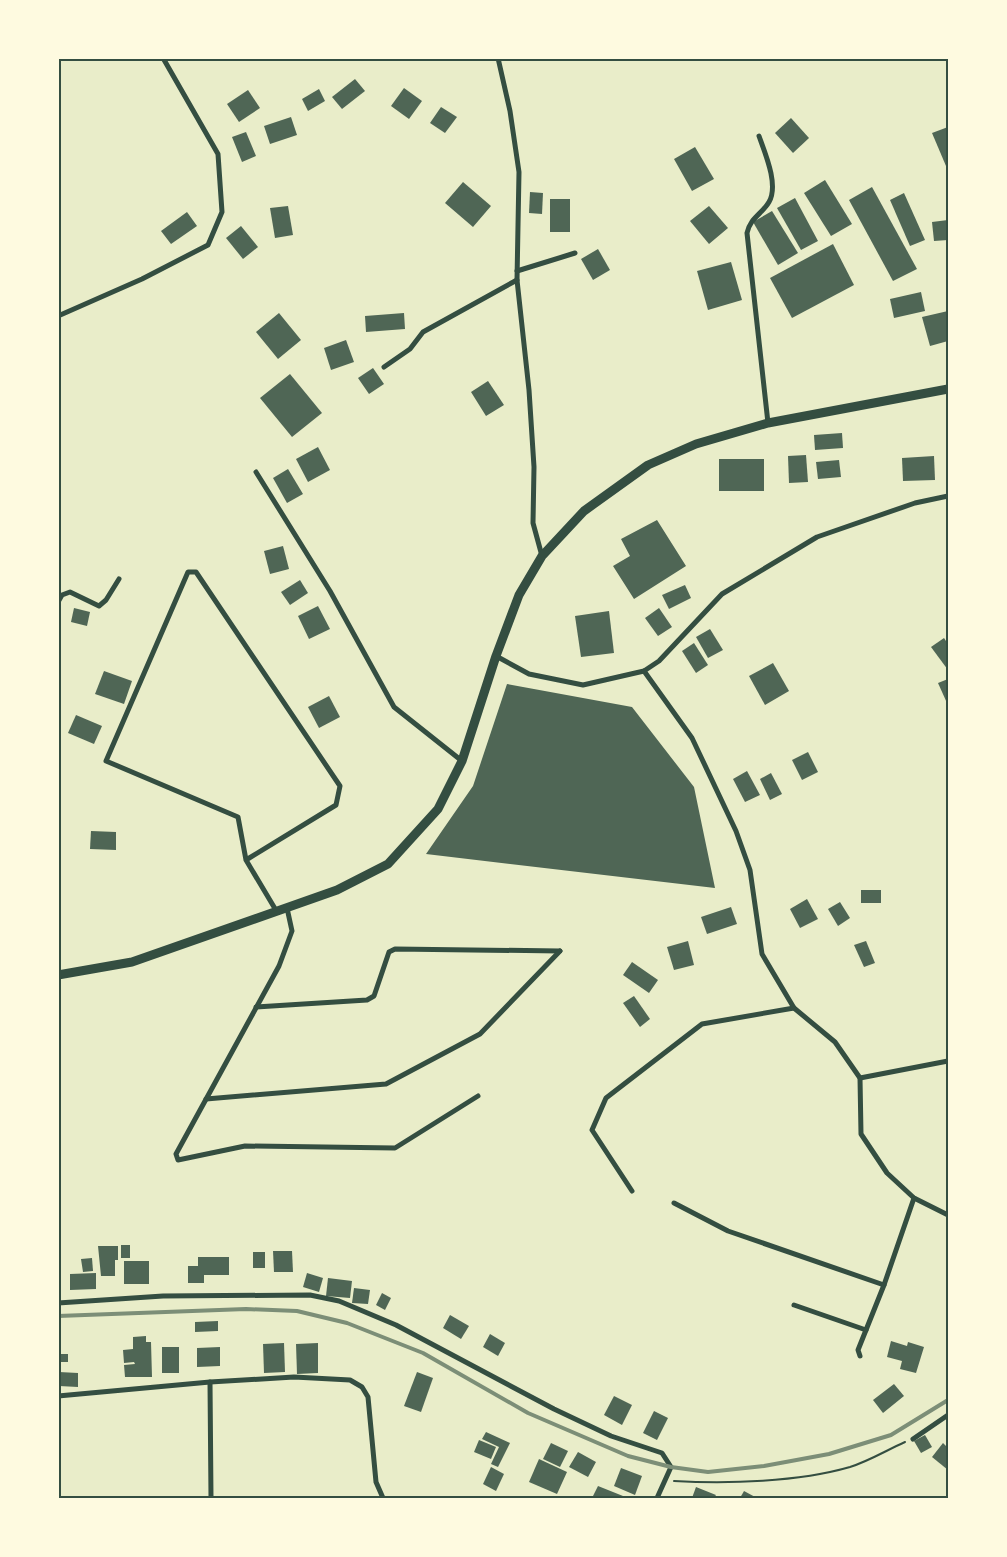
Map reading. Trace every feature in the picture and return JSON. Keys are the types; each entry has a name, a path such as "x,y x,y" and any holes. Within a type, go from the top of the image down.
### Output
{"highway":[{"path":"58,975 132,962 337,890 387,864 438,809 462,761 496,656 519,595 542,556 584,511 648,465 696,444 768,423 948,389"}],"street":[{"path":"58,316 142,279 208,245 222,212 218,154 163,58"},
{"path":"498,58 510,111 519,172 517,280 530,390 534,467 533,523 542,556"},
{"path":"759,136 771,169 772,192 769,202 751,221 747,233 768,423"},
{"path":"518,270 575,254"},
{"path":"384,367 410,348 423,332 517,280"},
{"path":"256,472 330,591 394,707 462,761"},
{"path":"496,656 529,674 583,685 644,671 658,661 722,594 817,537 915,503 948,496"},
{"path":"246,860 336,805 340,786 196,572 188,572 106,761 238,817 246,860 277,912"},
{"path":"58,602 62,595 70,592 99,606 106,600 119,579"},
{"path":"644,671 692,738 736,831 750,870 762,954 794,1008 836,1042 860,1078 861,1134 887,1173 914,1198 948,1215"},
{"path":"287,908 292,931 279,966 176,1154 178,1160 245,1146 395,1148 478,1096"},
{"path":"206,1099 386,1084 480,1034 560,951 395,949 389,952 374,996 367,1000 256,1007"},
{"path":"632,1191 592,1130 606,1098 702,1024 794,1008"},
{"path":"860,1078 948,1060"},
{"path":"860,1356 858,1350 884,1285 914,1198"},
{"path":"674,1203 728,1231 884,1285"},
{"path":"58,1304 163,1296 310,1295 339,1301 396,1325 554,1409 611,1436 662,1453 671,1467 657,1498"},
{"path":"794,1305 866,1330"},
{"path":"58,1396 294,1377 350,1380 362,1387 368,1397 376,1482 383,1498"},
{"path":"210,1382 211,1498"},
{"path":"913,1439 948,1415"}],"path":[{"path":"666,1481 705,1483 808,1477 852,1466 913,1439"}],"building":[{"path":"355,79 365,91 342,109 332,97"},
{"path":"404,88 422,101 409,119 391,106"},
{"path":"319,89 325,101 308,111 302,99"},
{"path":"248,90 260,108 239,122 227,104"},
{"path":"441,107 457,117 445,133 430,123"},
{"path":"291,117 297,135 270,144 264,126"},
{"path":"791,118 809,138 793,153 775,133"},
{"path":"948,127 948,165 946,166 932,133"},
{"path":"246,132 256,156 242,162 232,137"},
{"path":"695,147 714,179 692,191 674,159"},
{"path":"825,180 852,224 831,236 804,193"},
{"path":"463,182 491,206 473,227 445,203"},
{"path":"872,187 917,269 893,281 849,200"},
{"path":"530,192 543,193 542,214 529,213"},
{"path":"904,193 925,240 910,246 890,200"},
{"path":"795,198 818,241 801,250 777,208"},
{"path":"550,199 570,199 570,232 550,232"},
{"path":"288,206 293,235 275,238 270,208"},
{"path":"709,206 728,228 709,244 690,221"},
{"path":"772,211 798,253 778,265 753,222"},
{"path":"187,212 197,226 171,244 161,231"},
{"path":"948,220 948,240 934,241 932,222"},
{"path":"241,226 258,247 243,259 226,238"},
{"path":"833,244 854,285 792,318 770,278"},
{"path":"598,249 610,270 593,280 581,259"},
{"path":"731,262 742,300 708,310 697,271"},
{"path":"921,292 925,311 894,318 890,299"},
{"path":"948,311 948,341 930,346 922,317"},
{"path":"279,313 301,340 278,359 256,332"},
{"path":"404,313 405,329 366,332 365,316"},
{"path":"346,340 354,362 331,370 324,348"},
{"path":"373,368 384,384 369,394 358,378"},
{"path":"290,374 322,413 292,437 260,398"},
{"path":"488,381 504,405 486,416 471,392"},
{"path":"842,433 843,448 815,450 814,435"},
{"path":"318,447 330,470 308,482 296,459"},
{"path":"806,455 808,482 789,483 788,456"},
{"path":"934,456 935,480 903,481 902,458"},
{"path":"719,459 764,459 764,491 719,491"},
{"path":"839,460 841,477 818,479 816,462"},
{"path":"288,469 303,494 287,503 273,478"},
{"path":"657,520 686,566 634,599 613,566 630,556 621,539"},
{"path":"283,546 289,569 270,574 264,551"},
{"path":"300,580 308,593 290,605 281,592"},
{"path":"685,585 691,598 669,609 662,595"},
{"path":"318,606 330,629 309,639 298,616"},
{"path":"74,608 90,612 87,626 71,622"},
{"path":"659,608 672,627 658,636 645,618"},
{"path":"609,611 614,653 581,657 575,616"},
{"path":"710,629 723,650 708,658 696,637"},
{"path":"944,638 948,644 948,670 931,647"},
{"path":"694,643 708,665 696,673 682,651"},
{"path":"773,663 789,691 765,705 749,676"},
{"path":"104,671 132,681 124,704 95,694"},
{"path":"948,679 948,702 947,703 938,683"},
{"path":"507,684 632,707 694,787 715,888 426,854 473,786"},
{"path":"329,696 340,717 319,728 308,707"},
{"path":"76,715 102,726 94,744 68,733"},
{"path":"808,752 818,772 802,780 792,760"},
{"path":"747,771 760,795 745,802 733,779"},
{"path":"771,773 782,794 770,800 760,779"},
{"path":"91,831 116,832 116,850 90,849"},
{"path":"861,890 881,890 881,903 861,903"},
{"path":"807,899 818,919 800,928 790,909"},
{"path":"840,902 850,918 838,926 828,909"},
{"path":"731,907 737,924 707,934 701,917"},
{"path":"688,941 694,965 674,970 667,947"},
{"path":"866,941 875,963 864,967 854,945"},
{"path":"632,962 658,980 649,993 623,975"},
{"path":"634,996 650,1019 640,1027 623,1003"},
{"path":"121,1245 130,1245 130,1258 121,1258"},
{"path":"98,1246 118,1246 115,1276 101,1276"},
{"path":"273,1251 292,1251 293,1272 274,1272"},
{"path":"253,1252 265,1252 265,1268 253,1268"},
{"path":"198,1257 229,1257 229,1275 204,1275 204,1283 188,1283 188,1266 198,1266"},
{"path":"92,1258 93,1271 83,1272 81,1259"},
{"path":"124,1261 149,1261 149,1284 124,1284"},
{"path":"96,1273 96,1289 70,1290 70,1274"},
{"path":"307,1273 323,1278 319,1292 303,1287"},
{"path":"328,1278 352,1281 350,1298 326,1296"},
{"path":"354,1288 370,1290 368,1304 352,1303"},
{"path":"382,1293 391,1298 385,1310 376,1305"},
{"path":"450,1315 469,1326 461,1339 443,1328"},
{"path":"218,1321 218,1331 195,1332 195,1322"},
{"path":"490,1334 505,1343 498,1356 483,1347"},
{"path":"146,1336 146,1342 151,1342 152,1377 125,1377 124,1365 135,1364 134,1362 124,1363 123,1350 133,1349 133,1337"},
{"path":"891,1341 907,1346 908,1342 924,1347 916,1373 900,1369 902,1361 887,1357"},
{"path":"284,1343 285,1372 264,1373 263,1344"},
{"path":"318,1343 318,1373 297,1374 296,1344"},
{"path":"162,1347 179,1347 179,1373 162,1373"},
{"path":"220,1347 220,1366 197,1367 197,1348"},
{"path":"58,1354 68,1354 68,1362 58,1362"},
{"path":"59,1372 78,1373 78,1387 59,1386"},
{"path":"417,1372 433,1378 421,1412 404,1406"},
{"path":"894,1384 904,1396 883,1413 873,1400"},
{"path":"614,1396 632,1405 622,1425 604,1415"},
{"path":"654,1411 668,1418 657,1440 643,1433"},
{"path":"486,1432 510,1443 498,1467 491,1464 499,1447 482,1439"},
{"path":"925,1435 932,1447 921,1453 914,1441"},
{"path":"479,1440 496,1447 491,1459 474,1452"},
{"path":"551,1443 568,1451 560,1467 543,1459"},
{"path":"943,1443 948,1448 948,1470 932,1457"},
{"path":"578,1452 596,1462 588,1477 569,1467"},
{"path":"539,1459 567,1472 557,1494 529,1482"},
{"path":"491,1467 504,1474 496,1491 483,1484"},
{"path":"621,1468 642,1476 635,1495 614,1486"},
{"path":"598,1486 628,1498 592,1498"},
{"path":"696,1487 716,1495 714,1498 692,1498"},
{"path":"744,1491 757,1498 740,1498"}],"railway":[{"path":"58,1316 246,1309 297,1311 347,1323 423,1353 528,1413 628,1456 671,1467 708,1472 764,1466 829,1454 891,1435 948,1400"}]}
